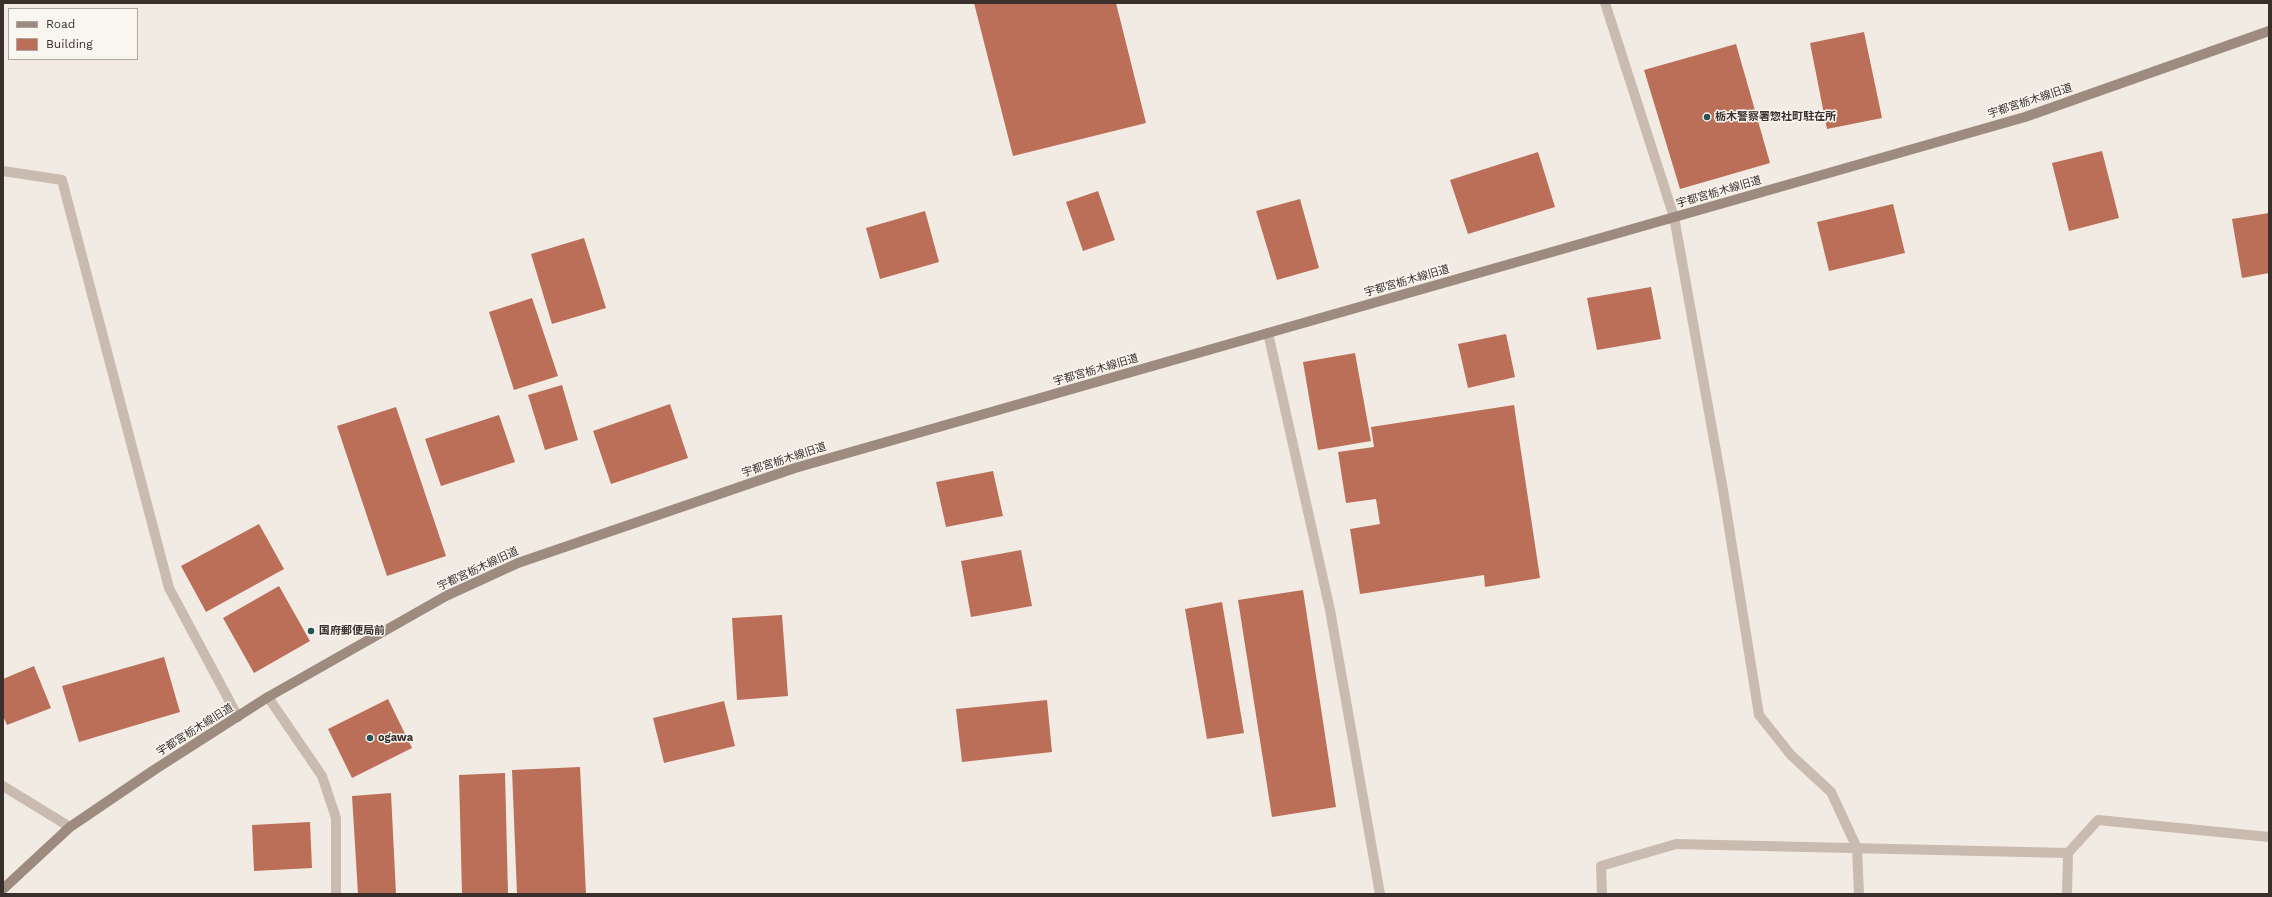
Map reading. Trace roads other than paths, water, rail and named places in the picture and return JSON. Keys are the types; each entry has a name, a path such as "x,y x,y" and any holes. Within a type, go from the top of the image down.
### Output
{"street":[{"path":"1605,3 1674,217 1723,490 1759,714 1791,755 1831,792 1857,848 1859,894"},
{"name":"宇都宮栃木線旧道","path":"3,889 70,827 154,770 268,697 446,596 518,562 795,468 2025,117 2269,31"},
{"path":"3,172 62,180 169,588 238,717"},
{"path":"1268,333 1330,610 1380,894"},
{"path":"268,697 322,776 336,818 336,894"},
{"path":"3,786 70,827"},
{"path":"2067,894 2068,853 2098,820 2269,837"},
{"path":"1602,894 1602,866 1676,844 2068,853"}],"place":[{"name":"栃木警察署惣社町駐在所","path":"1707,117"},
{"name":"国府郵便局前","path":"311,631"},
{"name":"ogawa","path":"370,738"}]}
